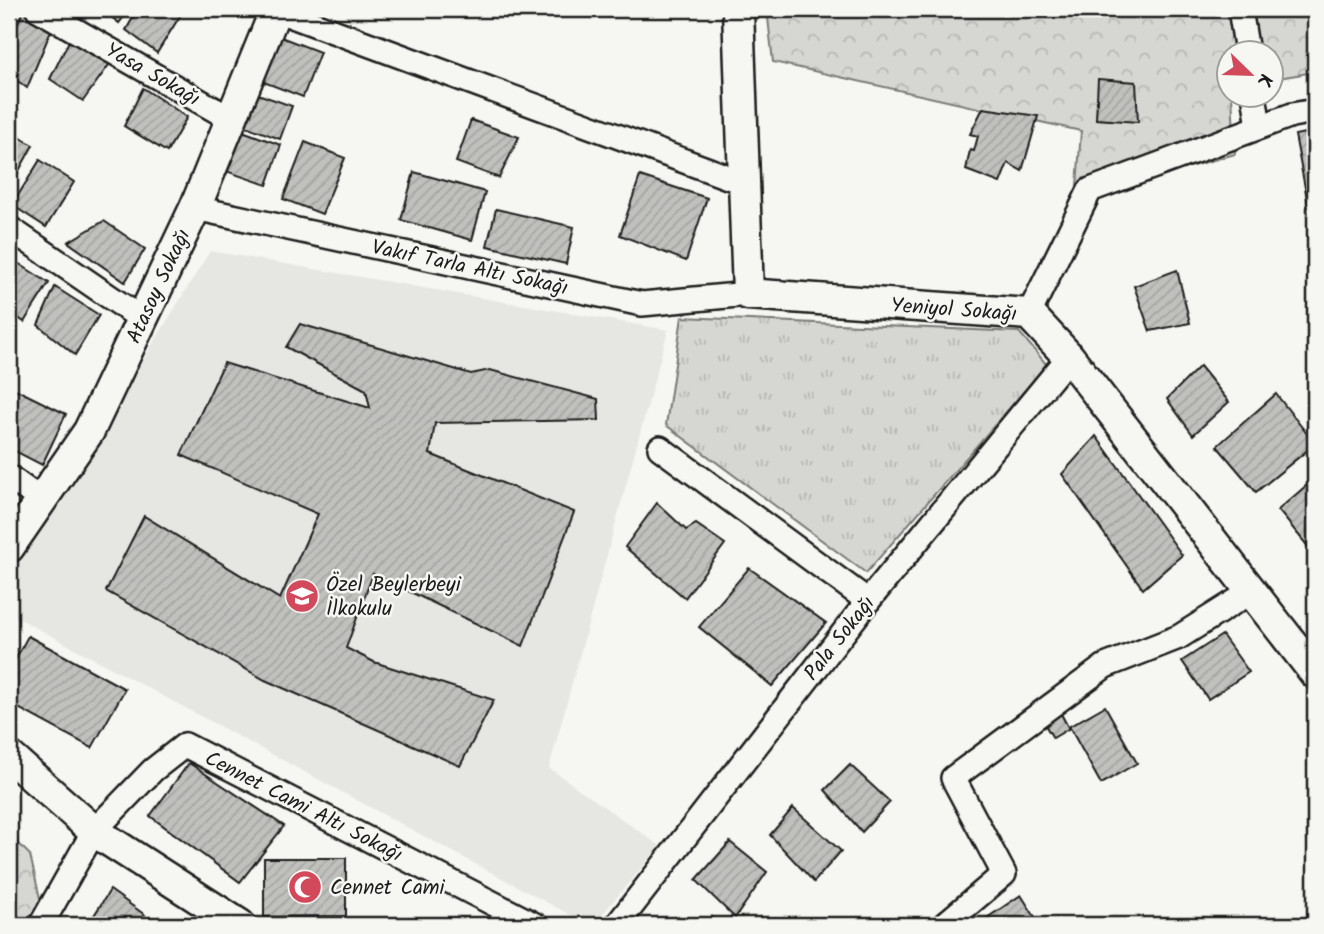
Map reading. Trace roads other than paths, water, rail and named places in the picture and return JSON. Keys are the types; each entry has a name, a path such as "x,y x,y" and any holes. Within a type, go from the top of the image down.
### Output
{"street":[{"name":"Yasa Sokağı","path":"38,9 232,119"},
{"name":"Atasoy Sokağı","path":"9,547 89,430 195,208 276,9"},
{"path":"276,9 744,183"},
{"path":"738,9 748,294"},
{"path":"1240,9 1245,38"},
{"path":"1256,108 1259,127"},
{"path":"1029,314 1090,190 1292,115 1315,111"},
{"name":"Vakıf Tarla Altı Sokağı","path":"195,208 642,304 748,294"},
{"path":"9,228 142,319"},
{"name":"Yeniyol Sokağı","path":"748,294 1029,314 1069,357 1315,673"},
{"name":"Pala Sokağı","path":"617,925 868,601 1069,357"},
{"path":"660,449 868,601"},
{"path":"9,477 41,500"},
{"path":"944,925 1004,874 953,778 1105,666 1179,637 1252,591"},
{"name":"Cennet Cami Altı Sokağı","path":"94,831 153,770 185,745 535,925"},
{"path":"9,756 94,831 240,925"},
{"path":"41,925 94,831"}],"place":[{"name":"Özel Beylerbeyi İlkokulu","path":"302,596"},
{"name":"Cennet Cami","path":"305,887"}]}
